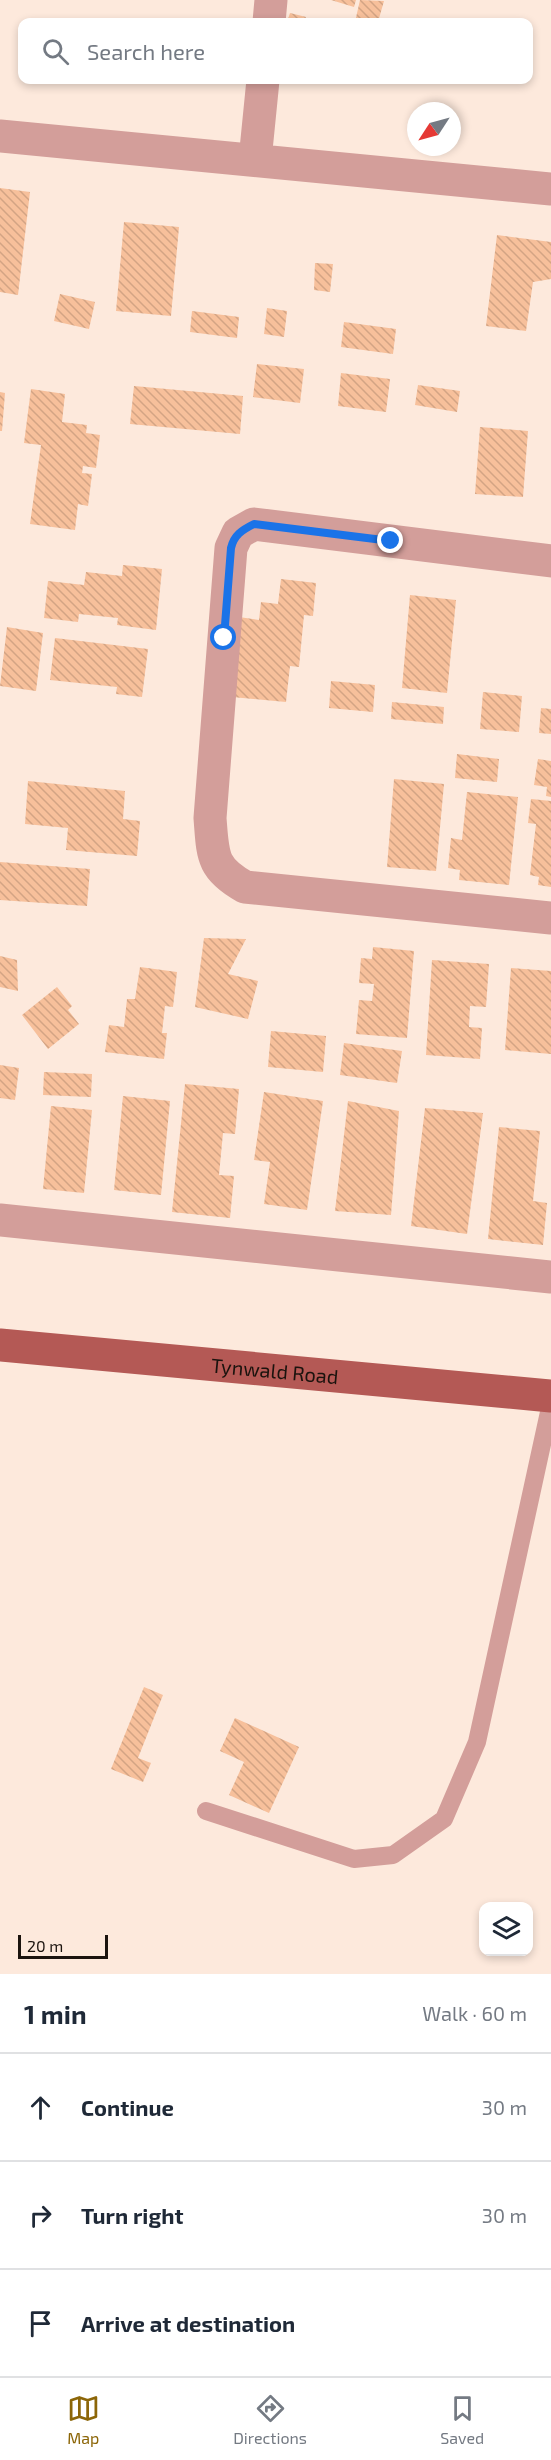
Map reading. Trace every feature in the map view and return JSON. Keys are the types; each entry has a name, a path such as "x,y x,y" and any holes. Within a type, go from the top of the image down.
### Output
{"main road":[{"name":"Tynwald Road","path":"0,1345 551,1396"}],"street":[{"path":"269,18 271,0"},
{"path":"255,160 263,84"},
{"path":"0,136 551,189"},
{"path":"551,561 254,524 238,533 231,548 210,818 212,849 218,866 228,878 245,887 551,918"},
{"path":"0,1220 551,1277"}],"lane":[{"path":"206,1810 354,1859 393,1855 444,1819 477,1742 551,1403"}],"building":[{"path":"331,0 356,0 354,7"},
{"path":"360,0 384,1 379,18 356,18"},
{"path":"290,13 306,17 306,18 288,18"},
{"path":"0,188 30,192 18,295 0,292"},
{"path":"124,222 179,227 171,316 116,311"},
{"path":"497,235 551,242 551,279 533,282 526,331 486,326"},
{"path":"315,263 333,264 330,292 314,290"},
{"path":"60,294 95,302 89,329 54,321"},
{"path":"267,308 287,311 284,337 264,334"},
{"path":"192,311 239,317 237,338 190,332"},
{"path":"344,322 396,329 393,354 341,347"},
{"path":"257,364 304,369 300,403 253,397"},
{"path":"341,373 390,379 386,412 338,406"},
{"path":"418,385 460,391 457,412 415,405"},
{"path":"134,386 243,396 240,434 130,424"},
{"path":"31,389 65,394 62,422 87,425 86,433 100,435 96,468 83,466 82,473 92,474 88,506 78,504 75,530 30,524 41,445 24,443"},
{"path":"0,392 5,393 2,431 0,431"},
{"path":"480,427 528,431 523,497 475,494"},
{"path":"123,565 162,569 156,630 117,625 118,618 79,614 78,622 44,618 48,581 84,585 86,572 122,576"},
{"path":"281,579 316,583 313,616 304,615 299,667 290,666 286,702 232,697 239,617 259,620 261,602 278,604"},
{"path":"410,595 456,600 447,693 402,688"},
{"path":"7,627 43,633 36,691 0,686"},
{"path":"55,638 148,649 142,697 116,694 117,687 50,680"},
{"path":"331,681 375,685 373,712 329,708"},
{"path":"483,692 522,696 519,732 480,729"},
{"path":"392,702 444,707 443,724 391,719"},
{"path":"541,708 551,709 551,734 539,733"},
{"path":"457,754 499,759 497,782 455,778"},
{"path":"538,759 551,761 551,797 546,796 547,787 534,785"},
{"path":"394,779 444,784 436,871 387,867"},
{"path":"28,781 125,791 123,819 140,821 137,856 66,850 68,828 25,824"},
{"path":"467,792 518,797 509,885 459,880 460,870 448,868 451,838 462,840"},
{"path":"531,799 551,801 551,887 538,885 539,877 530,875 536,824 528,823"},
{"path":"0,862 90,869 87,906 0,900"},
{"path":"204,938 246,939 228,974 258,981 248,1019 195,1007"},
{"path":"373,947 414,951 407,1038 356,1034 359,1000 372,1001 374,984 359,983 361,958 372,959"},
{"path":"0,956 17,960 18,991 0,987"},
{"path":"432,960 489,964 486,1007 470,1006 469,1027 482,1028 480,1059 426,1055"},
{"path":"140,967 177,972 173,1007 165,1006 162,1033 167,1033 164,1059 105,1052 109,1025 124,1027 127,999 135,999"},
{"path":"511,968 551,971 551,1054 505,1050"},
{"path":"57,987 72,1006 68,1010 79,1024 48,1049 22,1015"},
{"path":"271,1031 326,1036 323,1072 268,1067"},
{"path":"344,1043 402,1051 397,1083 340,1075"},
{"path":"0,1065 19,1068 15,1100 0,1098"},
{"path":"44,1072 92,1074 91,1097 43,1095"},
{"path":"185,1084 239,1089 235,1134 223,1133 219,1175 234,1176 230,1218 172,1212"},
{"path":"264,1092 323,1101 307,1210 264,1204 270,1162 254,1160"},
{"path":"123,1096 170,1101 161,1195 114,1190"},
{"path":"348,1101 399,1111 391,1215 335,1211"},
{"path":"51,1106 92,1110 84,1193 43,1189"},
{"path":"425,1108 483,1113 467,1234 411,1226"},
{"path":"499,1127 540,1131 533,1201 547,1203 543,1245 488,1239"},
{"path":"144,1687 163,1695 138,1758 151,1763 143,1782 111,1769"},
{"path":"235,1718 299,1747 269,1813 229,1795 244,1762 220,1751"}],"route":[{"path":"224,638 231,548 233,540 245,528 254,524 391,541"}]}
